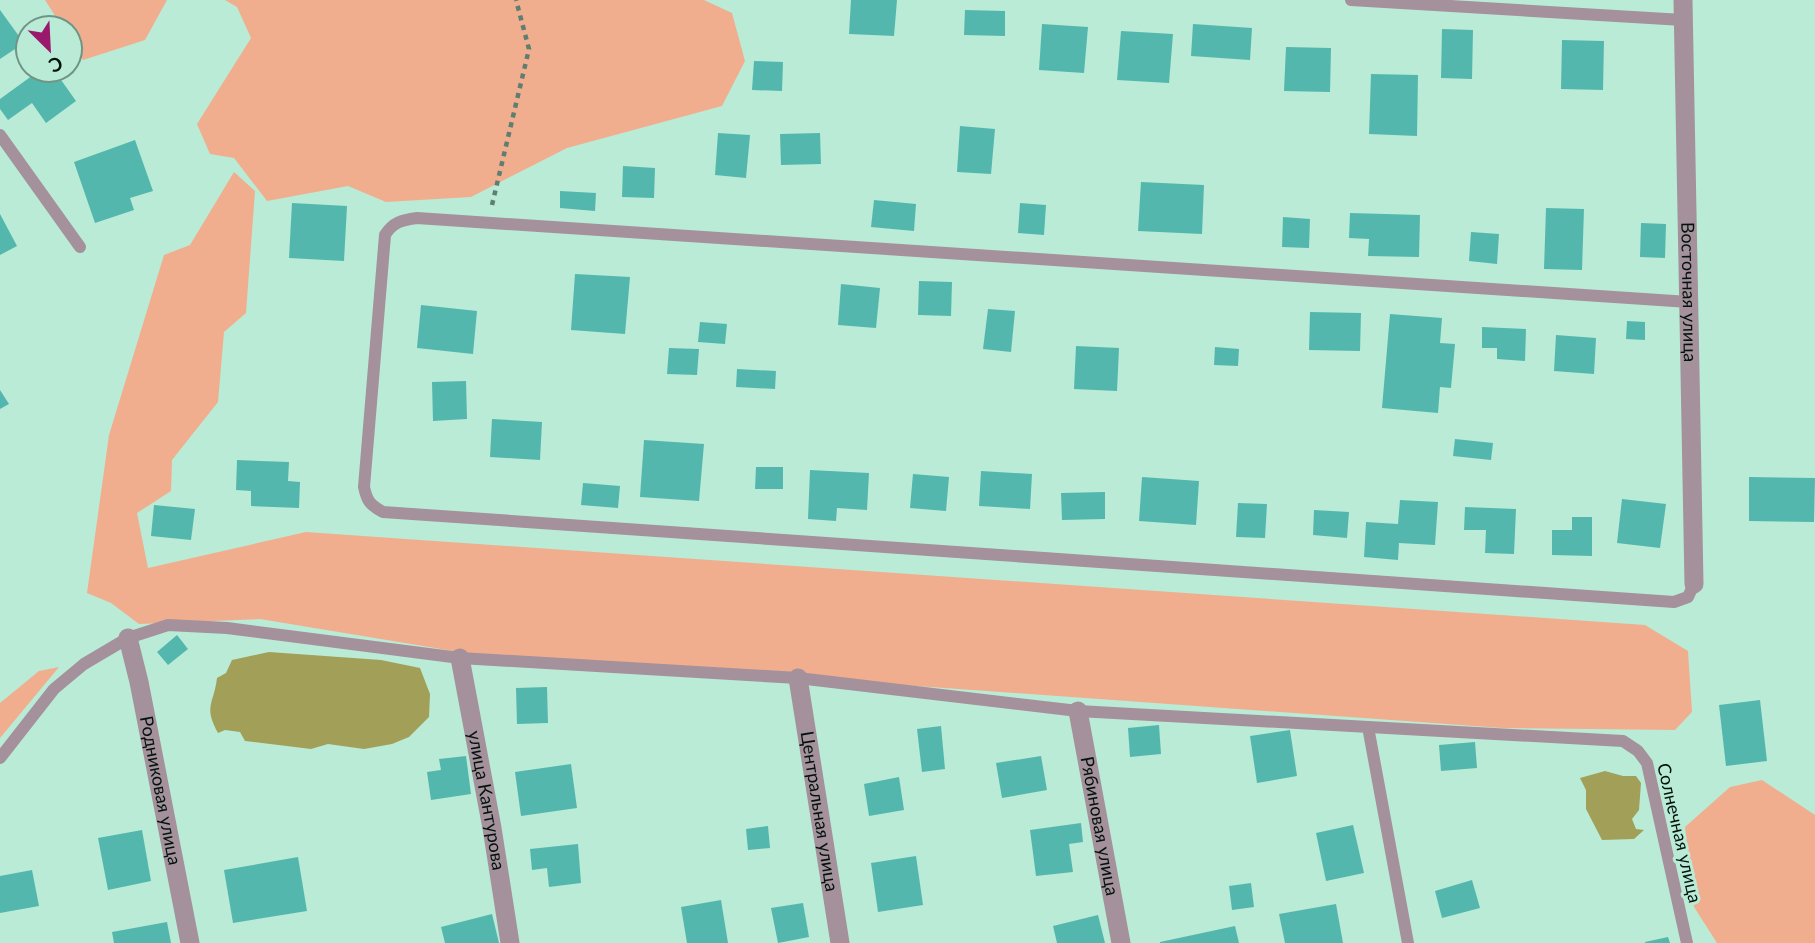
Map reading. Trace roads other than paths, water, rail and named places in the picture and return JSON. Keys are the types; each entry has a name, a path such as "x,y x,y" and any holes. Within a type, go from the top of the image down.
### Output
{"street":[{"name":"Восточная улица","path":"1683,10 1694,584"},
{"name":"Родниковая улица","path":"128,638 190,943"},
{"name":"улица Кантурова","path":"460,659 510,943"},
{"name":"Центральная улица","path":"798,678 839,943"},
{"name":"Рябиновая улица","path":"1078,711 1121,943"}],"lane":[{"path":"1351,0 1683,10"},
{"path":"0,135 80,247"},
{"path":"1689,302 488,222 417,218 402,220 390,226 385,235 364,487 367,500 383,512 1674,601 1688,597 1694,584"},
{"path":"0,758 54,689 84,664 128,638 168,625 227,628 460,659 798,678 1078,711 1368,727 1408,943"},
{"name":"Солнечная улица","path":"1368,727 1623,741 1638,751 1647,764 1687,943"}]}
